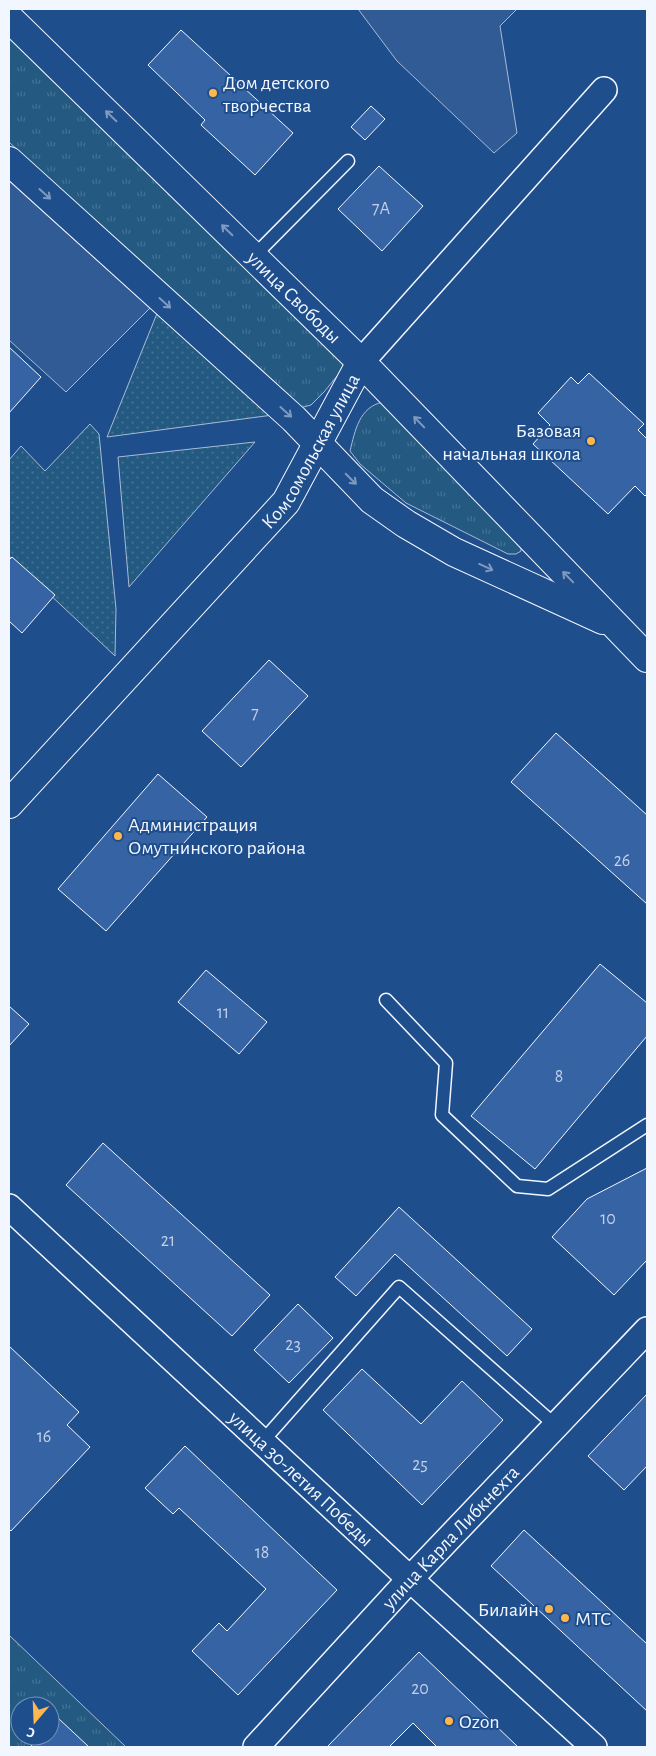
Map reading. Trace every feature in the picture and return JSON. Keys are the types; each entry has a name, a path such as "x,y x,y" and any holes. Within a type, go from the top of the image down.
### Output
{"main road":[{"name":"улица Свободы","path":"9,18 361,362 647,658"},
{"name":"улица Свободы","path":"9,161 294,419 372,500 406,524 454,552 591,616 614,624"},
{"name":"Комсомольская улица","path":"9,804 286,502 361,362"}],"street":[{"name":"Комсомольская улица","path":"361,362 604,90"},
{"name":"улица 30-летия Победы","path":"9,1207 594,1747"},
{"name":"улица Карла Либкнехта","path":"256,1747 410,1579 647,1330"}],"lane":[{"path":"254,256 348,161"},
{"path":"386,1000 446,1063 442,1115 517,1186 548,1188 647,1125"},
{"path":"262,1442 399,1287 556,1426"}],"green space":[{"path":"9,36 346,358 342,370 311,405 300,408 289,403 9,142"},
{"path":"158,311 273,415 107,437"},
{"path":"383,402 521,544 521,551 516,554 508,554 406,503 360,464 350,451 356,428 363,414 368,409"},
{"path":"90,424 99,434 116,609 115,656 9,556 9,460 21,446 45,471"},
{"path":"255,442 129,587 118,457"},
{"path":"9,1635 126,1747 9,1747"}],"shaded area":[{"path":"358,9 517,9 500,26 517,133 494,153 397,61"},
{"path":"9,181 150,308 66,392 9,340"}],"building":[{"name":"Дом детского творчества","path":"181,30 293,133 255,175 201,125 205,120 148,65"},
{"path":"371,106 385,119 365,140 351,127"},
{"path":"379,166 423,206 382,251 338,209"},
{"path":"9,347 41,377 9,413"},
{"name":"Базовая начальная школа","path":"589,373 644,424 638,430 647,439 647,494 645,496 635,486 608,514 533,444 550,425 538,413 571,377 578,384"},
{"path":"12,557 55,595 22,633 9,621 9,560"},
{"path":"269,660 308,696 241,767 202,731"},
{"path":"556,733 647,815 647,904 511,782"},
{"path":"158,774 207,817 106,931 58,889"},
{"path":"600,964 647,1003 647,1036 535,1169 471,1116"},
{"path":"206,970 267,1022 239,1054 178,1002"},
{"path":"9,1006 29,1024 9,1046"},
{"path":"103,1143 270,1295 232,1336 66,1185"},
{"path":"647,1168 647,1260 614,1295 552,1237 587,1199"},
{"path":"399,1207 532,1329 507,1356 395,1254 356,1296 335,1277"},
{"path":"298,1304 333,1338 289,1383 254,1350"},
{"path":"9,1346 79,1412 67,1425 90,1447 11,1531 9,1529"},
{"path":"362,1369 421,1424 462,1381 503,1420 422,1505 323,1410"},
{"path":"647,1394 647,1466 624,1490 588,1456"},
{"path":"185,1446 337,1590 238,1695 192,1651 219,1623 227,1631 266,1589 179,1508 173,1514 145,1488"},
{"path":"524,1530 647,1644 647,1711 491,1566"},
{"path":"419,1652 518,1747 437,1747 413,1723 389,1747 327,1747"},
{"path":"60,1720 89,1747 30,1747 60,1746"}],"place":[{"name":"Дом детского творчества","path":"213,93"},
{"name":"Базовая начальная школа","path":"591,441"},
{"name":"Администрация Омутнинского района","path":"118,836"},
{"name":"Билайн","path":"549,1609"},
{"name":"МТС","path":"565,1618"},
{"name":"Ozon","path":"449,1721"}]}
